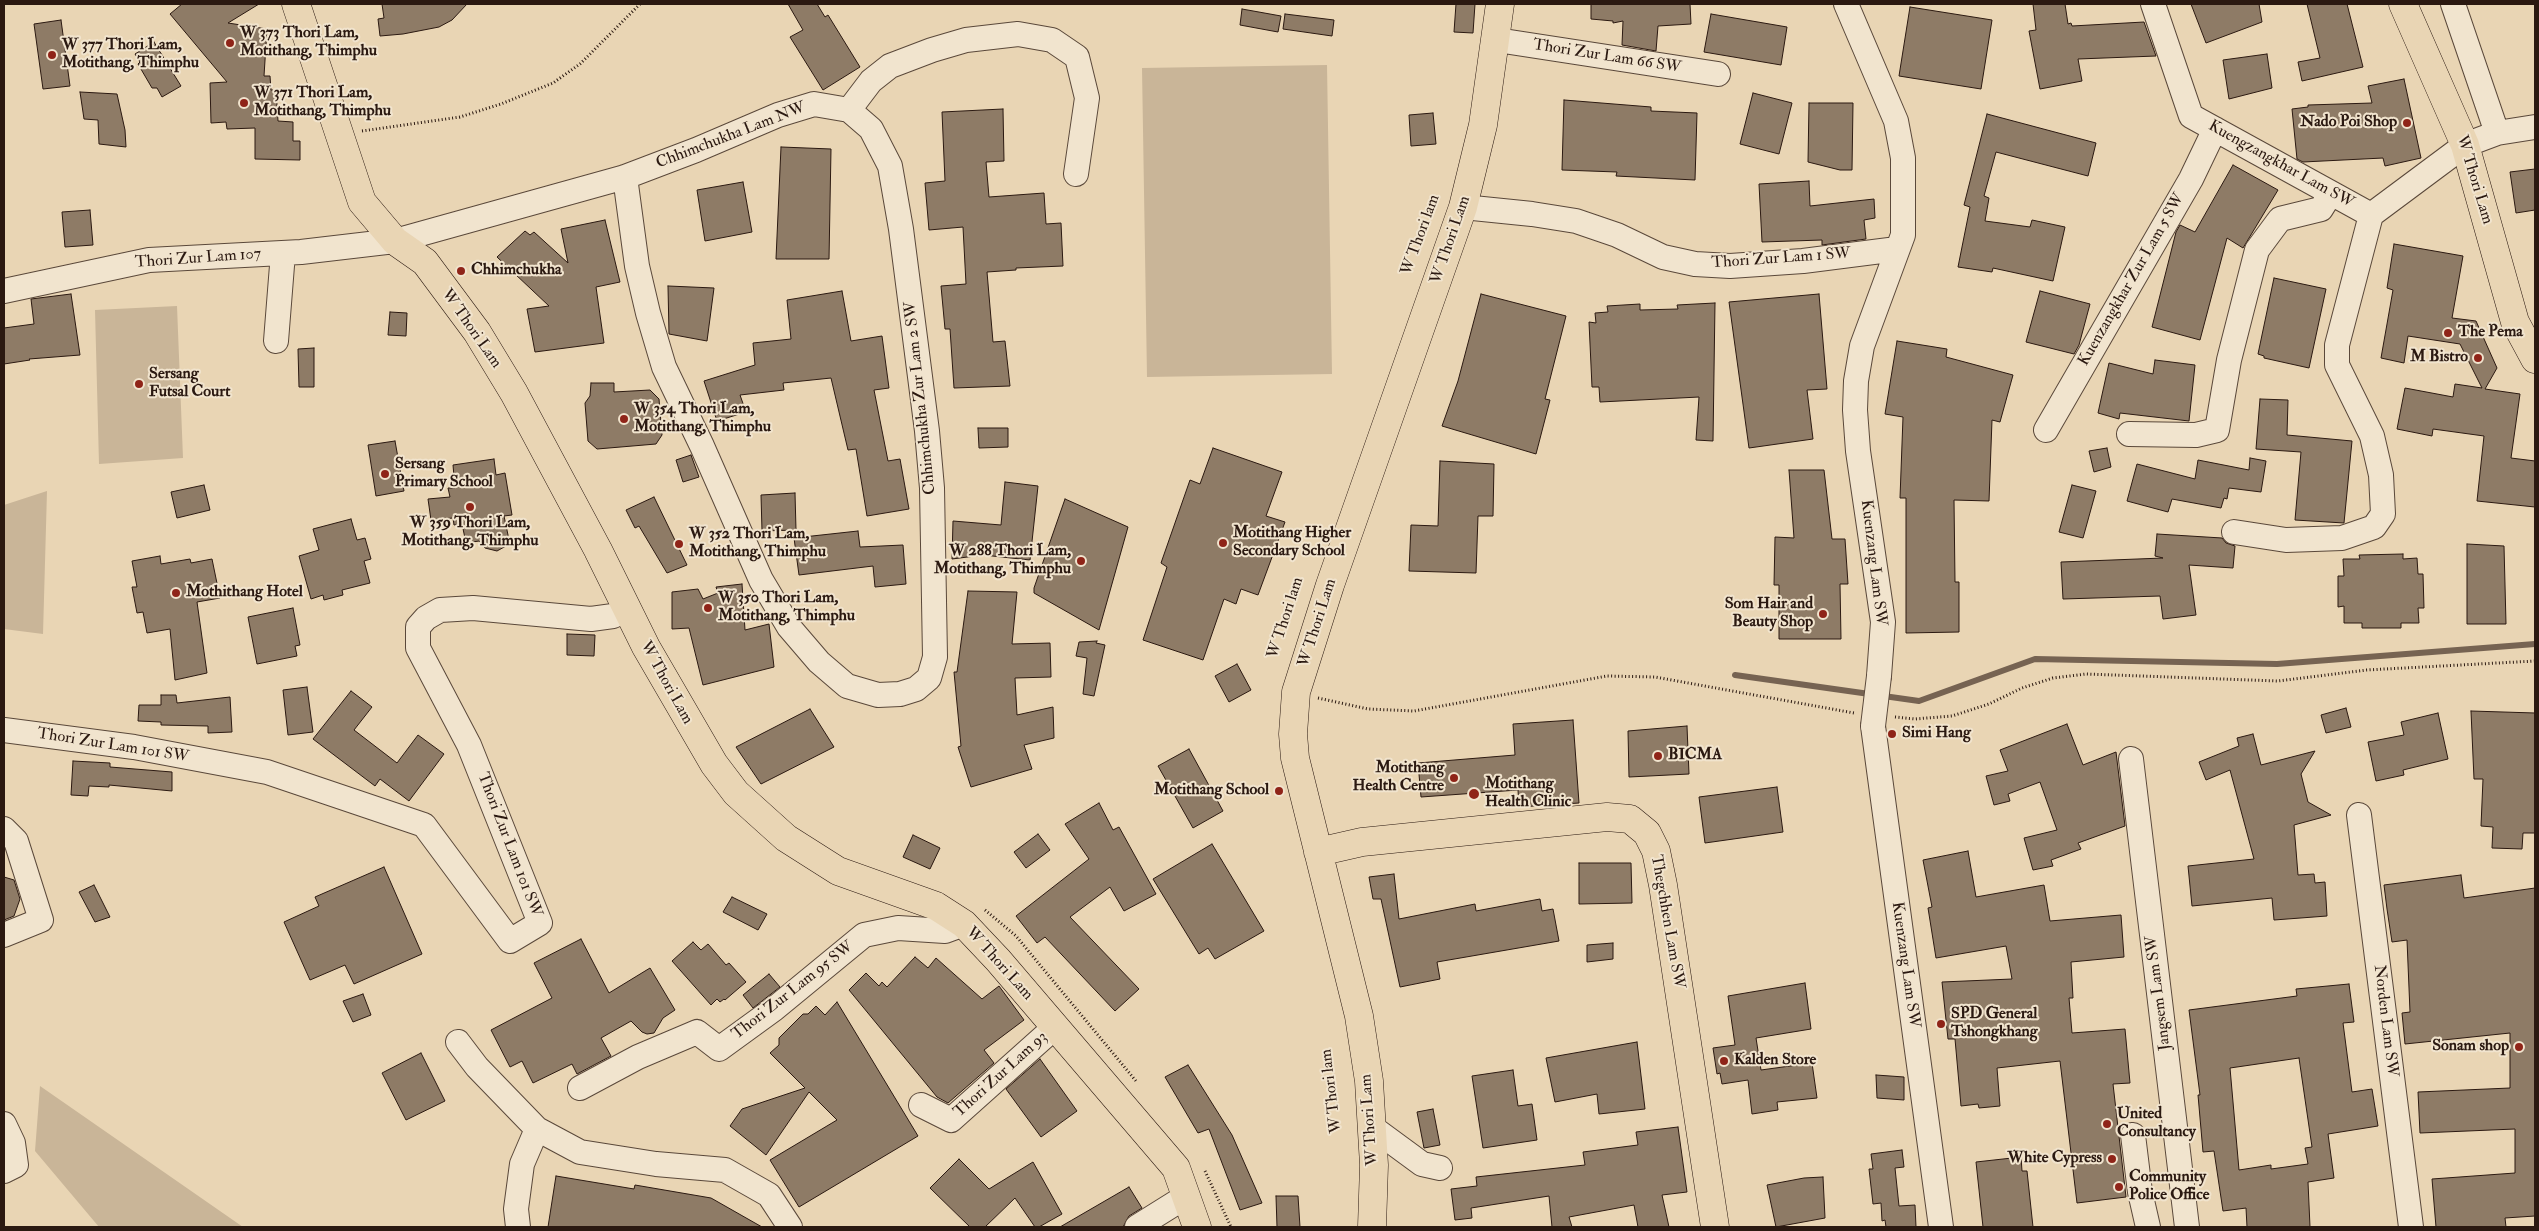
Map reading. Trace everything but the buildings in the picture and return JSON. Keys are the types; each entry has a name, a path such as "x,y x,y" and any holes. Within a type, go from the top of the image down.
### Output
{"main road":[{"name":"W Thori Lam","path":"296,4 362,202 395,241 425,262 477,332 514,393 598,550 626,610 714,764 736,793 786,838 838,871 936,906 964,924 1176,1168 1185,1198 1197,1227"},
{"name":"W Thori Lam","path":"1372,1227 1373,1128 1369,1081 1358,1016 1295,758 1293,734 1296,692 1330,585 1463,207 1483,125 1497,40 1500,4"},
{"name":"W Thori Lam","path":"2403,4 2465,145 2515,322 2535,359"},
{"name":"Thegchhen Lam SW","path":"1318,852 1362,842 1607,817 1630,818 1647,833 1656,851 1663,885 1715,1227"}],"street":[{"name":"Kuenzang Lam SW","path":"1846,4 1896,121 1903,158 1903,235 1862,346 1856,381 1855,410 1858,451 1883,622 1879,676 1871,718 1942,1227"},
{"name":"Kuengzangkhar Lam SW","path":"2153,4 2191,116 2371,215 2465,145 2496,133 2535,127"},
{"path":"2453,4 2496,133"},
{"path":"849,110 871,81 890,66 932,50 966,40 1018,34 1052,40 1078,57 1087,98 1076,174"},
{"name":"Thori Zur Lam 66 SW","path":"1497,40 1718,74"},
{"name":"Chhimchukha Lam NW","path":"395,241 625,177 787,112 814,104 849,110"},
{"name":"Chhimchukha Zur Lam 2 SW","path":"625,177 637,266 648,314 664,367 702,446 761,580 789,627 819,662 847,686 878,695 908,692 916,689 928,678 935,657 932,488 927,431 901,229 890,166 871,129 849,110"},
{"name":"Kuenzangkhar Zur Lam 5 SW","path":"2046,430 2191,179 2216,129"},
{"path":"2129,434 2196,435 2217,430 2229,360 2257,250 2280,219 2321,208 2331,193"},
{"name":"Thori Zur Lam 1 SW","path":"1463,207 1576,221 1617,235 1663,256 1695,264 1730,266 1803,261 1897,249"},
{"path":"2234,532 2286,540 2342,538 2374,527 2383,514 2381,475 2372,436 2338,365 2337,345 2371,215"},
{"name":"Thori Zur Lam 107","path":"4,291 149,260 283,253 395,241"},
{"path":"276,341 283,253"},
{"name":"Thori Zur Lam 101 SW","path":"4,730 134,747 267,772 424,825 510,941 540,923 470,745 418,648 418,626 426,618 440,610 473,608 591,619 613,616 626,610"},
{"name":"Jangsem Lam SW","path":"2131,759 2187,1227"},
{"name":"Norden Lam SW","path":"2359,815 2411,1227"},
{"path":"4,829 16,841 41,920 4,935"},
{"name":"Thori Zur Lam 95 SW","path":"580,1088 638,1057 697,1032 719,1049 774,1009 864,935 898,928 945,931 964,924"},
{"name":"Thori Zur Lam 93","path":"920,1105 951,1120 1055,1027"},
{"path":"458,1042 477,1067 537,1129 580,1152 656,1164 725,1170 770,1195 790,1227"},
{"path":"4,1124 13,1143 16,1165 4,1171"},
{"path":"1373,1128 1422,1164 1440,1168"},
{"path":"518,1227 516,1209 522,1164 537,1129"},
{"path":"2133,1135 2140,1192 2148,1227"},
{"path":"1137,1227 1185,1198"}],"path":[{"path":"1296,692 1368,709 1414,711 1607,676 1645,677 1710,686 1871,718 1915,719 1952,716 1990,704 2030,685 2053,678 2086,674 2278,681 2366,670 2535,661"}],"shaded area":[{"path":"1327,65 1332,374 1147,377 1142,68"},
{"name":"Sersang Futsal Court","path":"177,306 183,458 99,464 95,310"},
{"path":"47,491 43,634 4,629 4,505"},
{"path":"40,1086 243,1227 99,1227 35,1151"}],"waterway":[{"path":"1735,675 1919,701 2035,659 2277,664 2535,644"}],"place":[{"name":"W 373 Thori Lam, Motithang, Thimphu","path":"230,43"},
{"name":"W 377 Thori Lam, Motithang, Thimphu","path":"52,55"},
{"name":"W 371 Thori Lam, Motithang, Thimphu","path":"244,103"},
{"name":"Nado Poi Shop","path":"2407,123"},
{"name":"Chhimchukha","path":"461,271"},
{"name":"The Pema","path":"2448,333"},
{"name":"M Bistro","path":"2478,358"},
{"name":"Sersang Futsal Court","path":"139,384"},
{"name":"W 354 Thori Lam, Motithang, Thimphu","path":"624,419"},
{"name":"Sersang Primary School","path":"385,474"},
{"name":"W 359 Thori Lam, Motithang, Thimphu","path":"470,507"},
{"name":"Motithang Higher Secondary School","path":"1223,543"},
{"name":"W 352 Thori Lam, Motithang, Thimphu","path":"679,544"},
{"name":"W 288 Thori Lam, Motithang, Thimphu","path":"1081,561"},
{"name":"Mothithang Hotel","path":"176,593"},
{"name":"W 350 Thori Lam, Motithang, Thimphu","path":"708,608"},
{"name":"Som Hair and Beauty Shop","path":"1823,614"},
{"name":"Simi Hang","path":"1892,734"},
{"name":"BICMA","path":"1658,756"},
{"name":"Motithang Health Centre","path":"1454,778"},
{"name":"Motithang School","path":"1279,791"},
{"name":"Motithang Health Clinic","path":"1474,794"},
{"name":"SPD General Tshongkhang","path":"1941,1024"},
{"name":"Sonam shop","path":"2519,1047"},
{"name":"Kalden Store","path":"1724,1061"},
{"name":"United Consultancy","path":"2107,1124"},
{"name":"White Cypress","path":"2112,1159"},
{"name":"Community Police Office","path":"2119,1187"}]}
